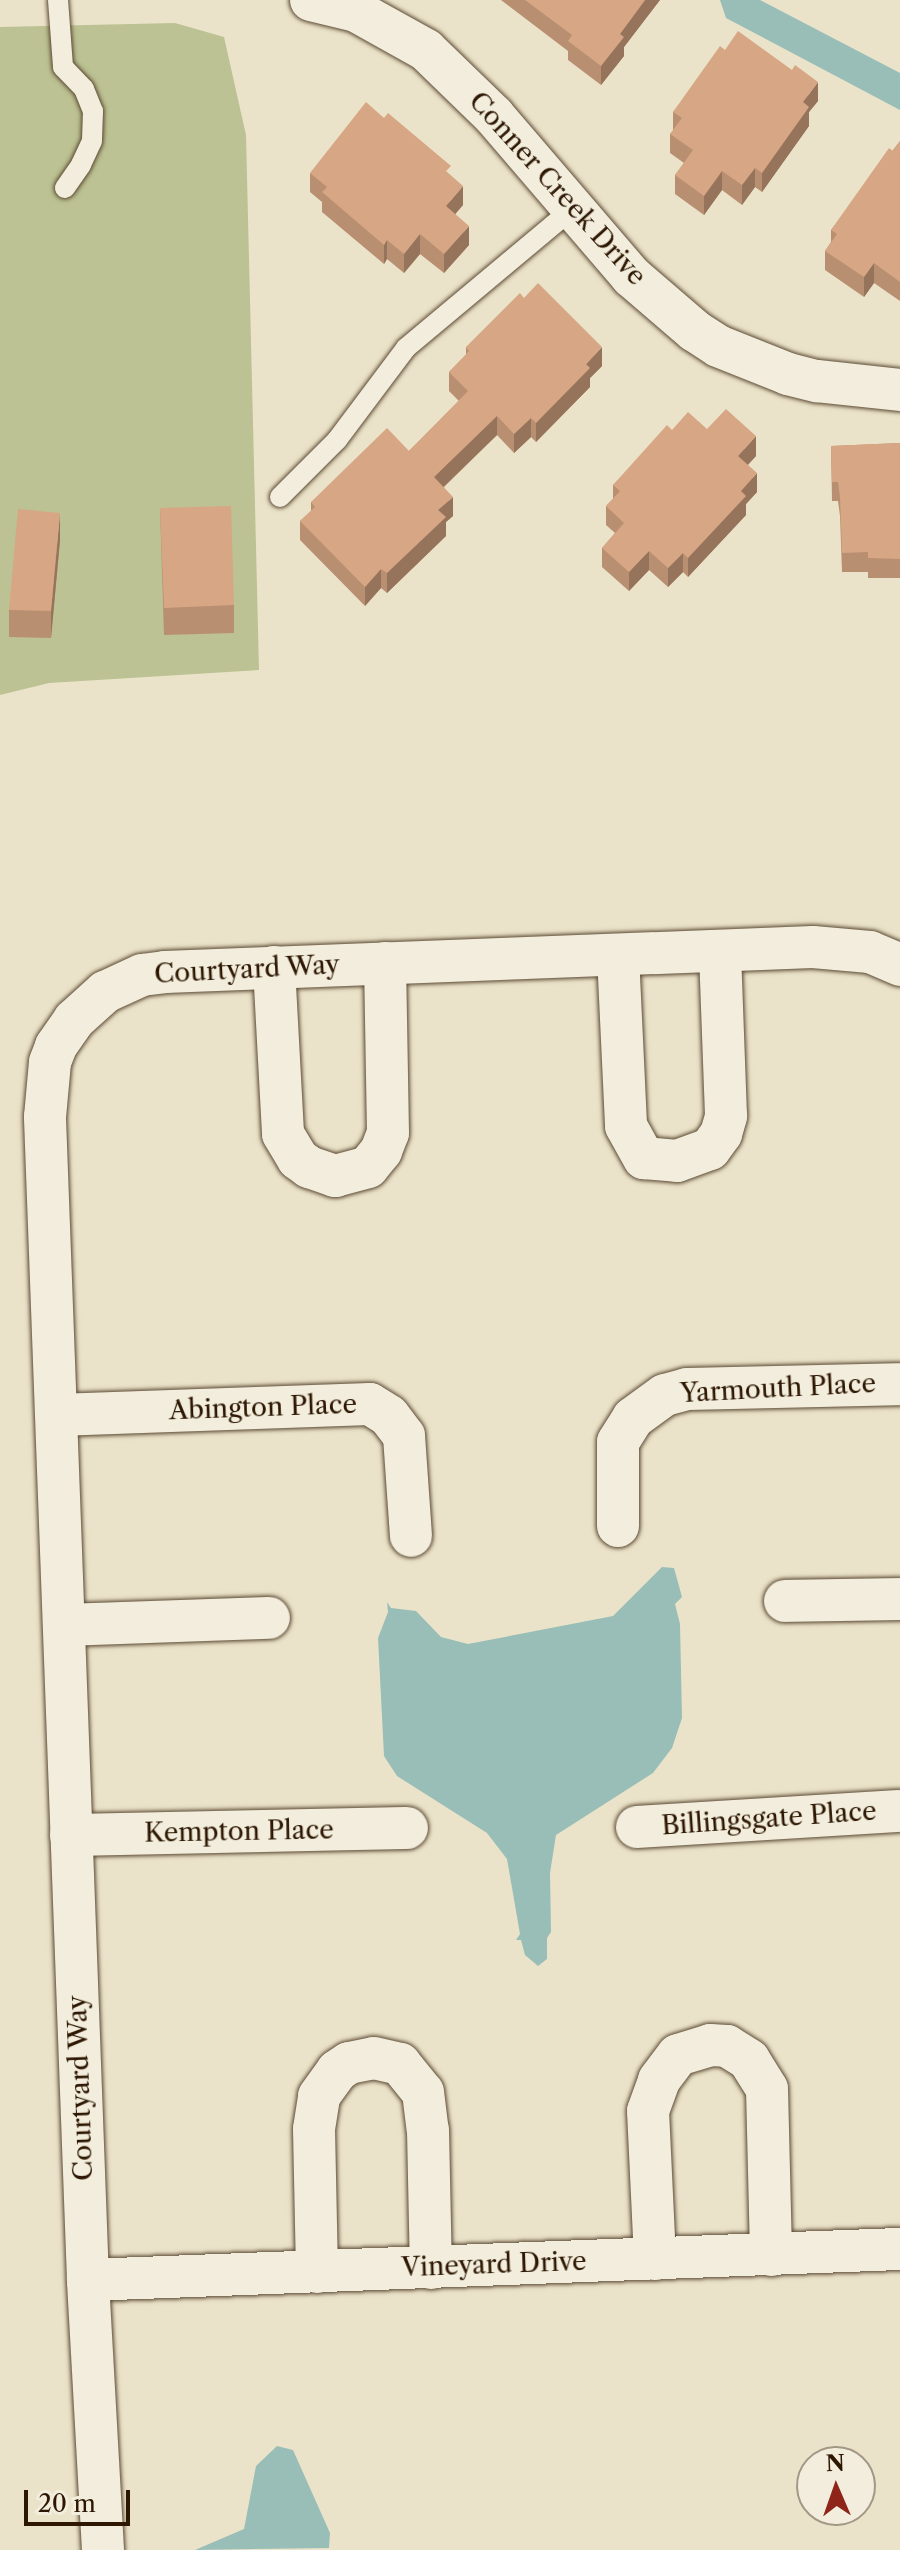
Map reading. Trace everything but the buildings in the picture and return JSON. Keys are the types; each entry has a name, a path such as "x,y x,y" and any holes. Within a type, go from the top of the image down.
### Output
{"street":[{"name":"Conner Creek Drive","path":"311,0 356,11 426,50 494,116 571,210 631,276 718,346 817,381 900,390"},
{"name":"Courtyard Way","path":"103,2550 88,2280 45,1117 50,1062 56,1046 91,1002 142,975 274,967 849,949 900,965"},
{"path":"618,955 626,1126 644,1158 677,1161 710,1149 721,1134 726,1116 720,951"},
{"path":"274,967 283,1134 298,1159 309,1167 335,1176 368,1167 381,1151 388,1133 385,963"},
{"name":"Yarmouth Place","path":"618,1526 618,1442 633,1418 665,1395 687,1389 900,1384"},
{"name":"Abington Place","path":"57,1415 370,1404 389,1416 404,1436 411,1536"},
{"path":"785,1601 900,1599"},
{"path":"64,1625 269,1618"},
{"name":"Billingsgate Place","path":"637,1827 900,1811"},
{"name":"Kempton Place","path":"71,1835 407,1828"},
{"path":"655,2259 648,2111 659,2080 678,2055 710,2045 727,2046 749,2060 767,2089 771,2255"},
{"path":"317,2272 314,2129 319,2096 337,2071 349,2063 374,2058 400,2064 410,2072 423,2092 428,2130 431,2268"},
{"name":"Vineyard Drive","path":"88,2280 900,2249"}],"lane":[{"path":"58,0 63,67 84,89 93,111 92,141 65,188"},
{"path":"280,497 337,440 406,348 571,210"}],"green space":[{"path":"175,23 224,37 246,135 259,670 49,683 0,695 0,27"}],"water":[{"path":"720,0 760,0 900,73 900,110 726,18"},
{"path":"662,1567 674,1568 682,1597 675,1604 680,1624 682,1718 672,1748 653,1773 556,1835 550,1873 551,1932 547,1938 547,1959 538,1966 525,1955 521,1940 516,1940 520,1934 507,1859 487,1833 397,1776 384,1756 378,1638 388,1612 387,1602 391,1608 416,1611 441,1637 468,1644 613,1616"},
{"path":"277,2446 293,2450 330,2533 329,2548 195,2550 244,2529 256,2466"}]}
